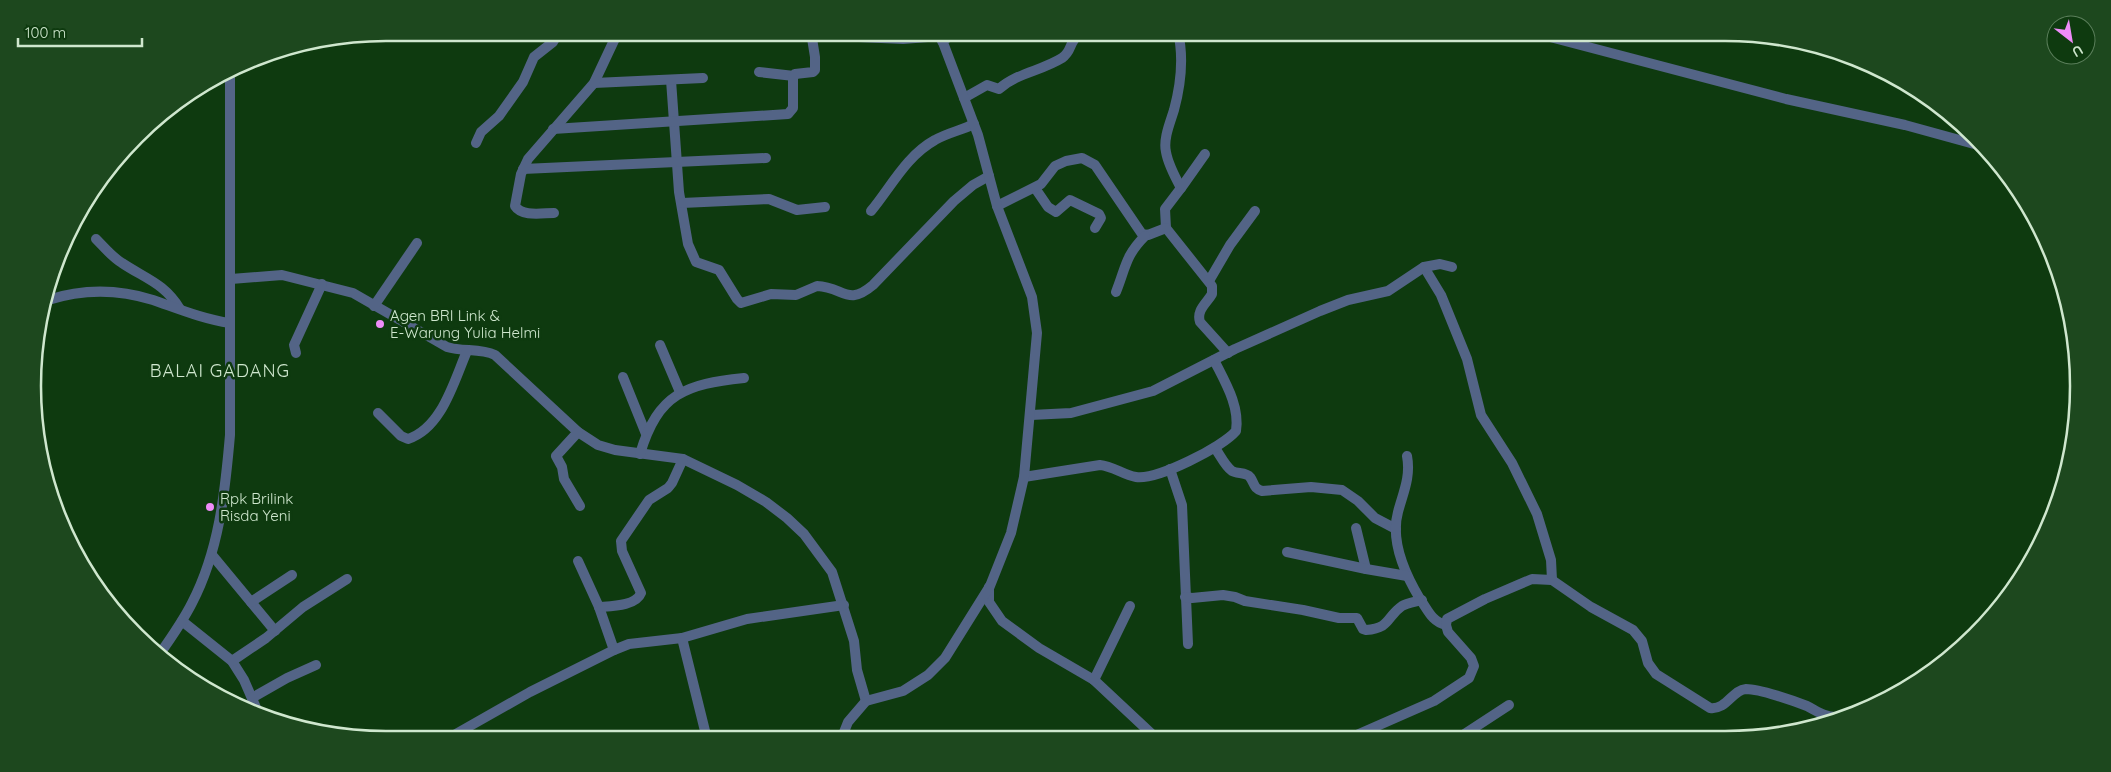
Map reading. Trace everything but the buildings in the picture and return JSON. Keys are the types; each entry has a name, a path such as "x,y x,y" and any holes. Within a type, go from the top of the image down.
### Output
{"street":[{"path":"476,143 481,132 499,116 523,82 534,57 554,41"},
{"path":"554,213 522,213 517,209 515,206 520,174 533,152 594,83 614,41"},
{"path":"553,129 790,113 793,108 794,76 797,72 814,71 815,57 812,41"},
{"path":"844,731 848,722 866,701 903,691 922,680 939,666 990,586 1011,533 1024,477 1031,415 1036,318 1032,297 1022,268 997,206 974,124 942,41"},
{"path":"964,98 988,84 999,89 1014,78 1036,71 1056,61 1068,52 1072,41"},
{"path":"1180,41 1182,48 1180,77 1167,133 1165,151 1174,176 1181,188"},
{"path":"1564,41 1778,97 1905,126 1970,143"},
{"path":"759,72 794,76"},
{"path":"594,83 703,78"},
{"path":"163,649 192,603 212,555 224,493 230,436 230,79"},
{"path":"671,80 679,192 688,244 693,258 699,264 720,272 738,302 747,302 772,294 796,295 817,286 854,296 862,293 962,193 989,176"},
{"path":"871,211 902,168 915,154 937,139 974,124"},
{"path":"1205,154 1165,209 1166,228 1209,281 1213,290 1212,294 1202,308 1198,318 1228,353"},
{"path":"523,169 766,158"},
{"path":"997,206 1035,188 1046,180 1055,166 1075,159 1089,160 1095,165 1136,226 1145,236"},
{"path":"1035,188 1048,207 1056,212 1070,200 1099,214 1101,218 1095,228"},
{"path":"682,203 769,199 797,210 825,207"},
{"path":"1209,281 1230,246 1255,211"},
{"path":"1116,292 1124,264 1131,250 1145,236 1166,228"},
{"path":"96,239 120,262 159,284 172,296 180,309"},
{"path":"374,306 417,243"},
{"path":"1031,415 1071,413 1153,391 1277,329 1348,300 1388,291 1424,267 1440,264 1452,267"},
{"path":"1424,267 1441,295 1467,359 1481,415 1512,463 1537,514 1551,560 1552,580"},
{"path":"231,279 282,275 353,293 447,347 467,351 489,352 499,358 578,432 605,448 683,459 737,485 766,502 788,518 804,534 832,572 854,641 857,670 866,701"},
{"path":"296,353 294,345 322,284"},
{"path":"53,299 102,290 150,299 202,318 230,323"},
{"path":"660,345 680,392"},
{"path":"378,413 401,436 408,439 413,437 431,424 440,410 467,351"},
{"path":"1024,477 1100,465 1108,465 1135,477 1156,475 1215,448 1236,431 1238,419 1236,408 1214,360"},
{"path":"623,377 646,434"},
{"path":"640,454 646,434 659,412 680,392 703,383 744,378"},
{"path":"578,432 556,456 562,467 564,480 580,506"},
{"path":"1215,448 1229,468 1250,477 1252,484 1257,490 1328,487 1342,490 1358,501 1375,518 1396,530"},
{"path":"1407,456 1407,486 1397,513 1396,530 1399,554 1407,576 1422,600 1437,622 1446,626"},
{"path":"599,607 636,600 640,596 641,593 622,551 621,541 649,500 668,488 672,483 678,474 683,459"},
{"path":"1170,469 1182,505 1188,644"},
{"path":"1356,528 1366,569"},
{"path":"1287,552 1407,576"},
{"path":"212,555 275,631"},
{"path":"578,561 599,607 614,650"},
{"path":"251,602 292,575"},
{"path":"232,661 275,631 303,607 347,579"},
{"path":"1366,731 1434,701 1469,678 1474,666 1471,658 1448,632 1446,626 1447,619 1532,579 1552,580 1591,607 1633,630 1642,642 1648,662 1656,674 1710,708 1719,708 1742,691 1748,689 1786,698 1824,716"},
{"path":"990,586 989,602 1002,621 1039,648 1094,680 1149,731"},
{"path":"1185,597 1229,596 1245,601 1339,618 1357,618 1363,629 1366,630 1384,626 1404,604 1422,600"},
{"path":"461,731 530,692 629,644 682,638 748,618 844,606"},
{"path":"1094,680 1130,606"},
{"path":"182,621 232,661 244,680 255,705"},
{"path":"682,638 705,731"},
{"path":"252,698 287,678 316,665"},
{"path":"1469,731 1509,705"}],"place":[{"name":"Agen BRI Link & E-Warung Yulia Helmi","path":"380,324"},
{"name":"Rpk Brilink Risda Yeni","path":"210,507"}],"district":[{"name":"BALAI GADANG","path":"220,370"}]}
